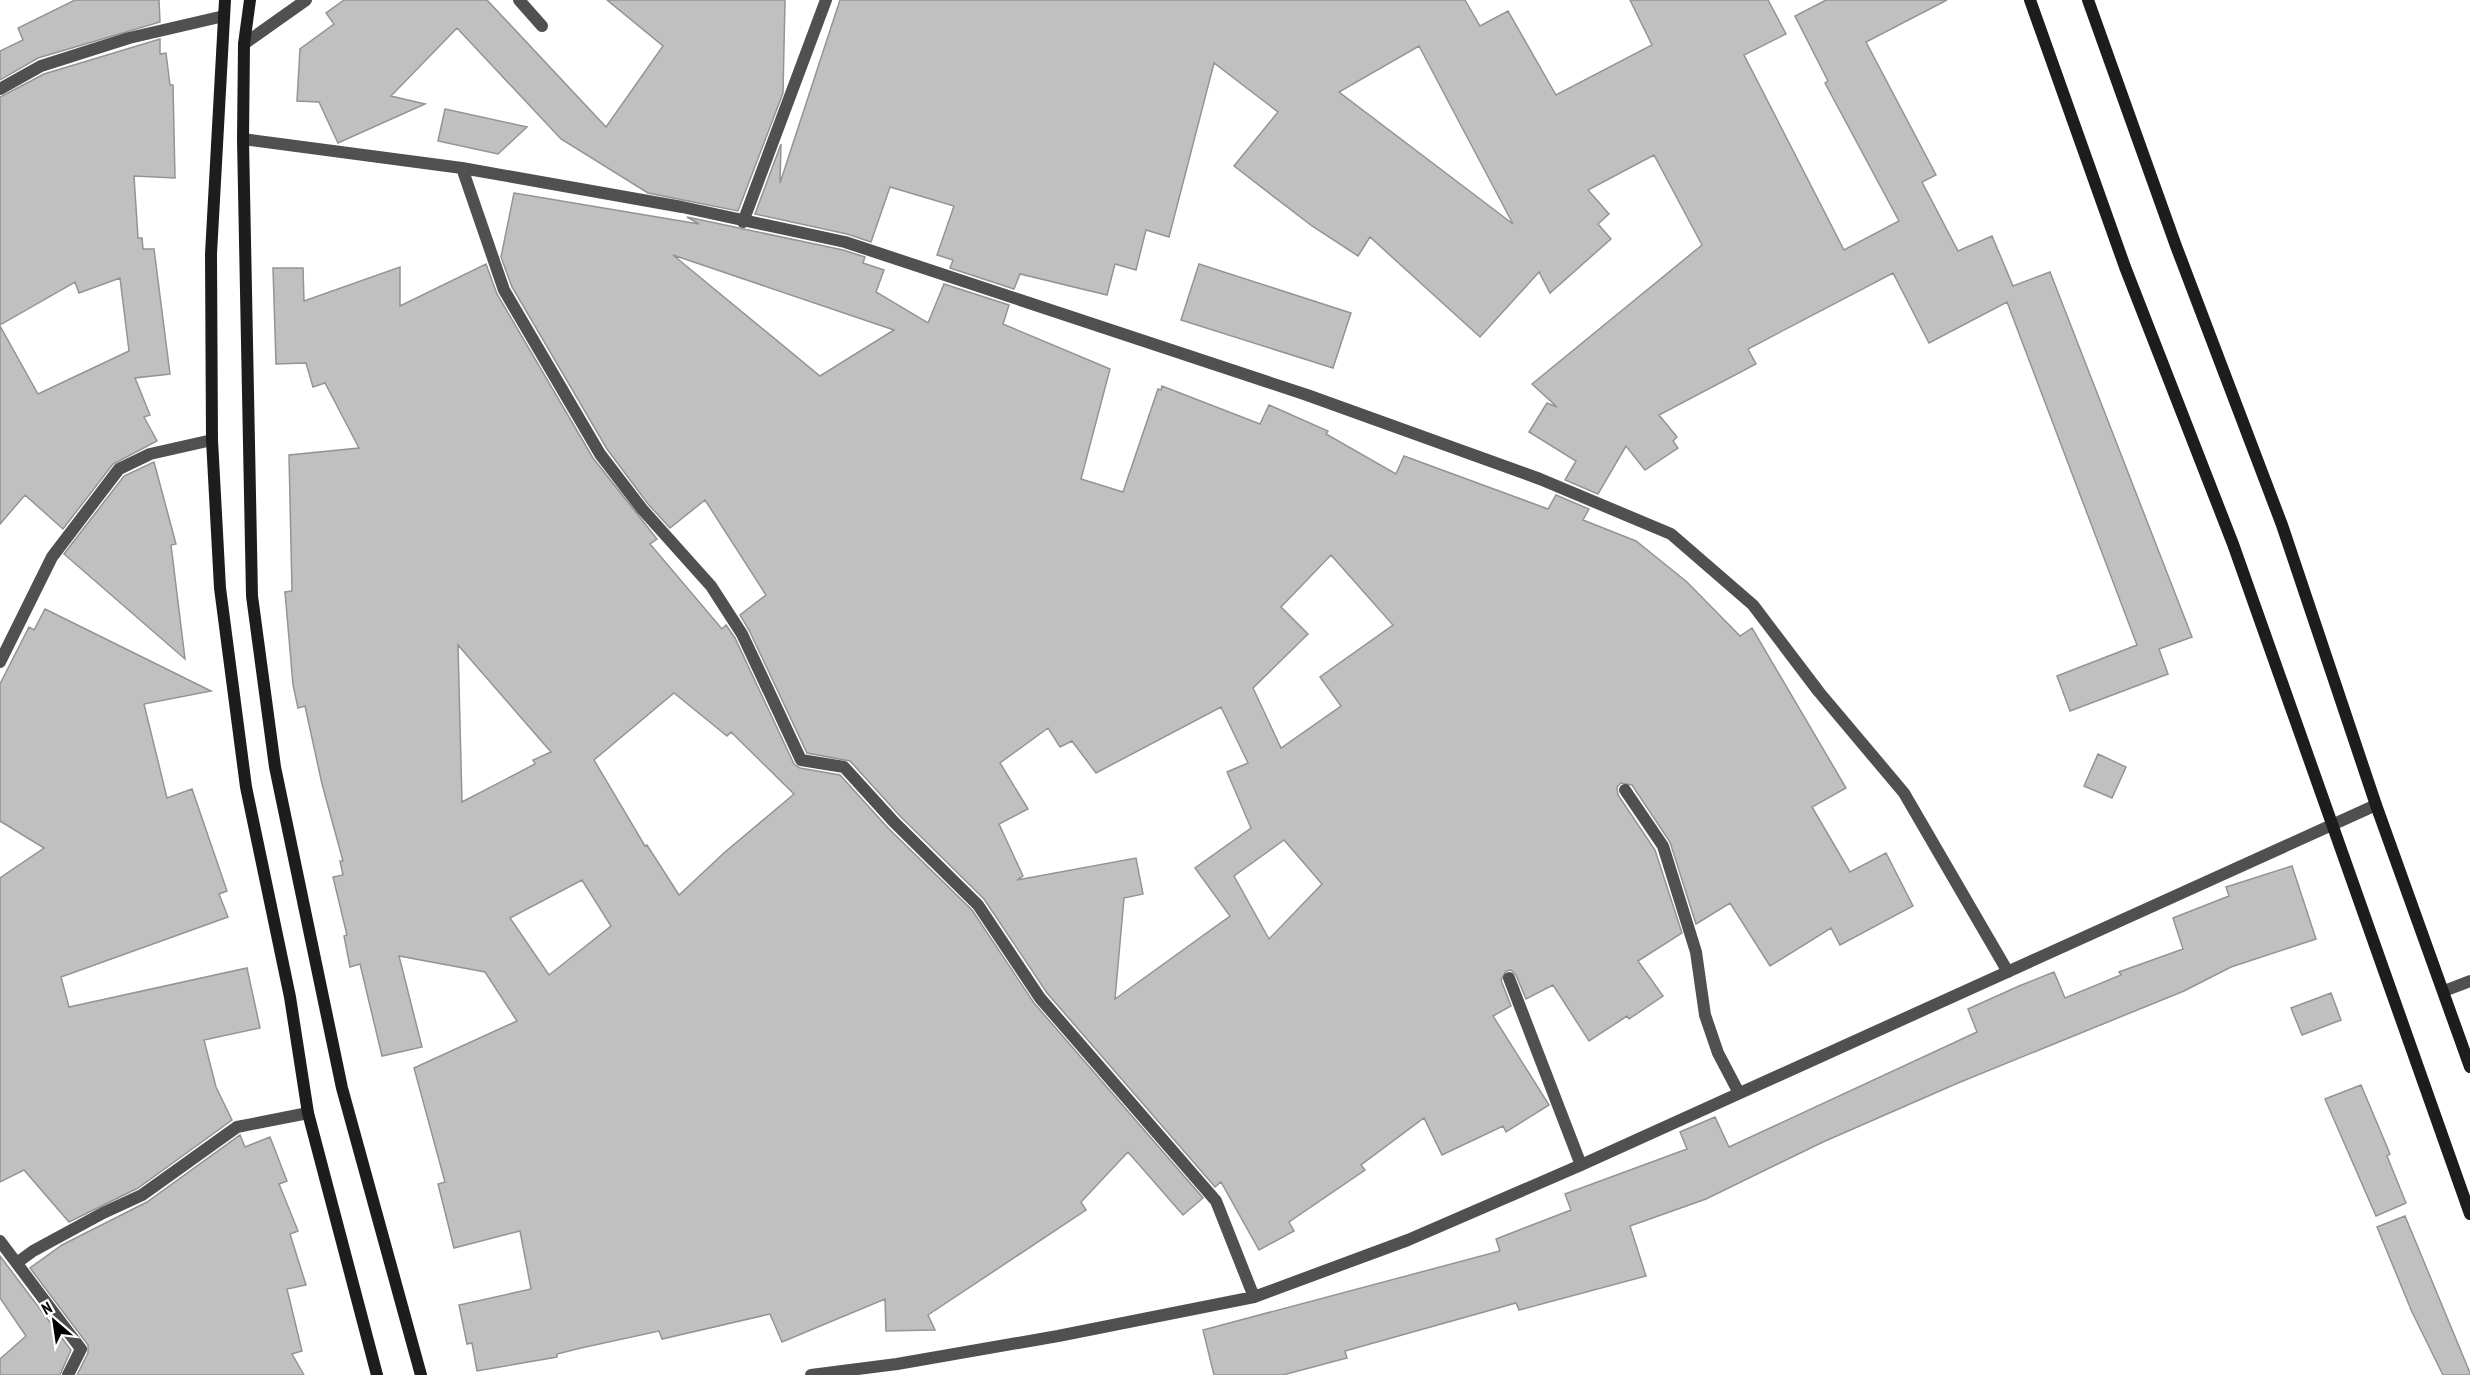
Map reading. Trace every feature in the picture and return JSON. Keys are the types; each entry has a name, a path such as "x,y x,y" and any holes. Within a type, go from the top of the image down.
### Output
{"main road":[{"path":"225,0 212,254 212,440 220,588 246,787 290,997 308,1113 377,1375"},
{"path":"250,0 244,44 243,139 252,596 275,766 342,1088 421,1375"},
{"path":"2030,0 2125,267 2233,544 2470,1214"},
{"path":"2088,0 2176,246 2282,525 2376,805 2470,1067"}],"street":[{"path":"244,44 306,0"},
{"path":"519,0 542,26"},
{"path":"743,222 826,0"},
{"path":"0,89 41,66 129,38 224,16"},
{"path":"243,139 462,168 682,207 743,222 845,242 1307,395 1540,478 1671,534 1754,604 1819,692 1904,793 2008,972"},
{"path":"462,168 504,290 600,454 642,509 711,586 742,634 801,760 844,766 894,822 978,905 1040,998 1216,1201 1254,1297"},
{"path":"0,662 52,557 119,469 150,454 212,440"},
{"path":"1625,790 1663,846 1696,952 1705,1015 1718,1053 1739,1093"},
{"path":"811,1375 897,1364 1058,1336 1254,1297 1408,1240 1581,1166 2376,805"},
{"path":"1509,978 1581,1166"},
{"path":"2444,992 2470,981"},
{"path":"18,1262 83,1224 142,1195 237,1127 308,1113"},
{"path":"0,1241 18,1262 81,1349 68,1375"}],"building":[{"path":"75,0 159,0 160,22 38,58 0,80 0,51 23,40 18,28"},
{"path":"344,0 487,0 606,127 663,46 607,0 785,0 783,93 738,211 648,193 561,139 457,28 391,96 425,104 338,143 319,102 297,101 300,49 334,24 326,13"},
{"path":"840,0 1465,0 1480,26 1508,11 1556,95 1652,45 1630,0 1768,0 1786,34 1744,55 1844,250 1899,221 1825,83 1828,81 1795,16 1826,0 1947,0 1866,42 1936,175 1922,182 1958,251 1992,236 2013,286 2050,272 2192,637 2159,649 2168,674 2070,711 2057,676 2137,645 2007,302 1929,343 1893,273 1748,349 1756,364 1659,415 1677,437 1673,441 1678,448 1645,470 1626,446 1598,494 1565,480 1576,461 1529,432 1547,403 1557,407 1532,384 1702,245 1654,155 1588,190 1609,214 1598,224 1611,239 1550,293 1539,272 1480,337 1370,237 1358,256 1312,226 1234,166 1278,112 1214,63 1169,237 1146,230 1136,270 1115,264 1107,295 1020,274 1014,289 950,268 953,260 937,255 954,206 890,187 871,242 847,234 755,214 781,144 780,183","holes":["1419,46 1513,224 1339,92"]},
{"path":"160,39 160,54 166,53 170,85 173,85 175,178 134,176 138,238 142,238 143,249 154,249 170,374 135,378 150,415 144,417 157,441 113,464 63,529 25,495 0,524 0,326 38,394 129,351 120,278 79,293 75,282 0,325 0,97 44,74"},
{"path":"445,109 527,127 498,154 438,141"},
{"path":"514,193 699,224 687,217 843,250 865,257 863,263 884,270 876,292 928,323 944,284 1009,305 1003,324 1110,369 1081,479 1123,492 1158,389 1161,390 1162,386 1260,424 1269,405 1328,431 1326,434 1396,474 1404,456 1548,509 1556,495 1589,509 1583,520 1636,541 1687,582 1740,636 1752,628 1846,788 1812,807 1850,872 1886,853 1913,906 1840,945 1831,928 1770,966 1730,903 1696,924 1670,842 1632,785 1621,783 1617,787 1618,795 1655,850 1682,933 1638,961 1663,996 1629,1019 1627,1016 1589,1041 1553,985 1526,999 1516,975 1511,970 1506,971 1501,980 1511,1006 1493,1016 1549,1105 1506,1132 1503,1126 1442,1155 1424,1118 1361,1165 1365,1170 1289,1222 1294,1231 1259,1250 1221,1182 1215,1187 1047,993 984,899 900,816 850,761 807,753 740,615 766,595 705,500 670,528 648,504 607,449 512,287 501,257","holes":["673,255 894,330 820,376","1331,555 1393,625 1320,677 1341,706 1281,748 1253,688 1308,634 1281,607","1221,707 1248,763 1227,772 1251,828 1195,868 1230,916 1115,999 1124,898 1143,894 1136,858 1017,880 1023,876 999,824 1028,809 1000,763 1048,728 1060,747 1072,741 1096,773","1284,840 1322,884 1269,939 1234,876"]},
{"path":"486,264 497,294 593,458 657,539 650,544 722,629 726,625 735,638 794,764 800,768 840,775 888,828 972,910 1034,1003 1203,1198 1183,1215 1128,1152 1081,1202 1086,1210 928,1315 935,1330 886,1331 885,1299 782,1342 770,1314 662,1339 659,1331 557,1354 557,1357 477,1371 472,1343 467,1344 459,1305 531,1289 520,1231 454,1248 438,1184 445,1182 414,1068 517,1021 485,972 399,956 422,1047 382,1056 360,964 350,967 344,936 347,935 333,877 343,875 340,861 343,861 322,784 305,706 298,708 293,685 285,592 292,591 289,455 359,448 325,383 313,387 306,363 276,364 273,268 303,268 304,301 400,267 400,306","holes":["458,645 551,752 533,760 535,764 462,802","674,693 727,736 731,732 794,794 725,852 679,895 647,845 645,846 594,760","582,880 611,926 549,975 510,918"]},
{"path":"1199,264 1351,313 1333,368 1181,320"},
{"path":"154,462 176,544 171,545 185,659 64,554 124,476"},
{"path":"45,609 211,691 144,704 167,798 192,789 227,891 219,894 228,917 61,977 69,1007 247,968 260,1028 204,1040 216,1087 232,1120 138,1188 69,1222 24,1170 0,1182 0,878 44,848 0,821 0,684 29,627 34,630"},
{"path":"2098,754 2126,767 2112,798 2084,786"},
{"path":"2292,866 2316,939 2231,967 2184,991 1958,1083 1823,1142 1706,1199 1630,1226 1646,1276 1519,1310 1516,1303 1345,1351 1347,1358 1283,1375 1214,1375 1203,1330 1500,1251 1496,1239 1571,1210 1565,1194 1687,1149 1680,1132 1715,1117 1729,1147 1977,1032 1968,1009 2019,986 2054,972 2065,998 2121,975 2119,972 2183,949 2173,918 2229,896 2226,887"},
{"path":"2331,993 2341,1020 2302,1035 2291,1008"},
{"path":"2361,1085 2390,1154 2387,1156 2406,1203 2376,1216 2325,1099"},
{"path":"240,1135 245,1147 270,1137 287,1181 279,1184 298,1231 290,1234 306,1285 287,1289 302,1351 292,1354 304,1375 77,1375 88,1353 88,1345 30,1268 62,1245 147,1202"},
{"path":"2405,1216 2470,1375 2443,1375 2412,1312 2377,1227"},
{"path":"0,1256 71,1350 60,1375 0,1375 0,1359 26,1336 0,1298"}]}
